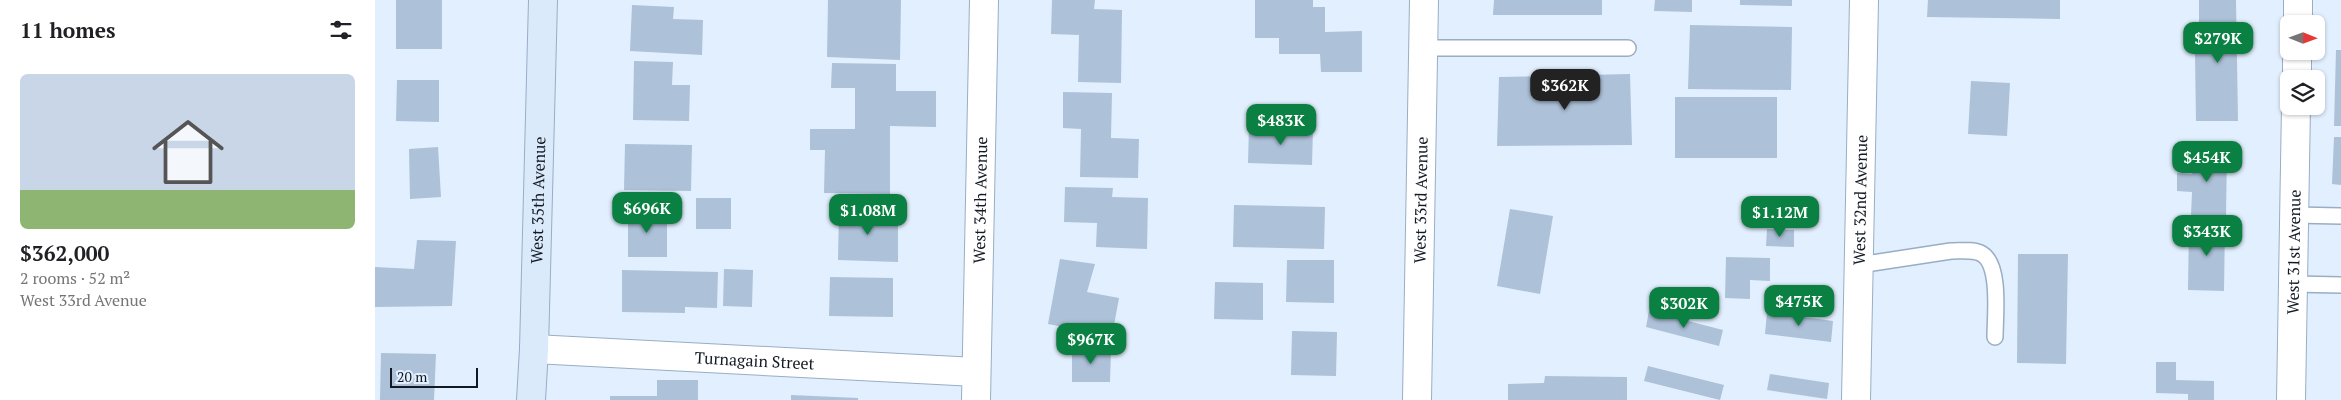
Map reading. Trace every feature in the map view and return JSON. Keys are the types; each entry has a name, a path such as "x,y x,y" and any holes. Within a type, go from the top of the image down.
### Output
{"street":[{"name":"West 35th Avenue","path":"531,400 543,0"},
{"name":"West 34th Avenue","path":"976,400 984,0"},
{"name":"West 33rd Avenue","path":"1417,400 1425,0"},
{"name":"West 32nd Avenue","path":"1856,400 1864,0"},
{"path":"2298,0 2298,15"},
{"name":"West 31st Avenue","path":"2291,400 2296,115"},
{"name":"Turnagain Street","path":"534,349 976,372"}],"lane":[{"path":"1424,48 1628,48"},
{"path":"2294,214 2341,216"},
{"path":"1859,265 1951,251 1965,250 1981,253 1990,260 1994,272 1995,337"},
{"path":"2293,284 2341,285"}],"building":[{"path":"396,0 442,0 442,49 396,49"},
{"path":"828,0 901,0 900,60 827,57"},
{"path":"1052,0 1095,0 1094,9 1122,10 1121,83 1078,82 1079,35 1051,34"},
{"path":"1255,0 1313,0 1313,7 1325,7 1325,32 1362,31 1362,72 1321,72 1320,54 1279,54 1279,38 1255,38"},
{"path":"1494,0 1602,0 1602,15 1493,15"},
{"path":"1655,0 1692,0 1692,12 1654,11"},
{"path":"1740,0 1792,0 1792,6 1740,5"},
{"path":"1928,0 2060,0 2060,19 1927,17"},
{"path":"2199,0 2236,0 2238,121 2196,121 2195,54 2215,54 2215,44 2207,44 2207,23 2199,23"},
{"path":"632,5 674,7 673,19 703,20 702,55 630,51"},
{"path":"1690,25 1792,27 1791,90 1688,89"},
{"path":"2336,50 2341,50 2341,126 2334,126"},
{"path":"634,61 673,62 672,85 690,85 689,121 633,120"},
{"path":"832,63 896,64 896,91 936,91 936,127 890,126 890,194 824,193 825,150 810,150 810,129 855,129 855,88 831,88"},
{"path":"1630,74 1632,145 1497,146 1499,77"},
{"path":"397,80 439,80 439,122 396,121"},
{"path":"1971,81 2010,83 2007,136 1968,134"},
{"path":"1063,92 1112,93 1111,138 1139,139 1138,178 1080,177 1081,129 1063,128"},
{"path":"1675,97 1777,97 1777,158 1675,158"},
{"path":"1249,126 1313,128 1312,165 1248,163"},
{"path":"2334,137 2341,137 2341,185 2332,184"},
{"path":"625,144 692,145 691,191 624,190"},
{"path":"438,147 441,197 410,199 409,149"},
{"path":"2193,149 2227,150 2226,217 2191,216 2192,192 2177,191 2177,173 2192,174"},
{"path":"1065,187 1113,188 1112,197 1148,198 1147,249 1096,247 1097,223 1064,222"},
{"path":"696,198 731,198 731,229 696,229"},
{"path":"1234,205 1325,207 1324,249 1233,247"},
{"path":"1510,209 1553,216 1540,294 1497,286"},
{"path":"839,210 898,212 898,262 838,260"},
{"path":"628,211 667,212 667,257 628,257"},
{"path":"2189,224 2225,225 2224,291 2188,290"},
{"path":"1767,229 1794,230 1794,247 1766,246"},
{"path":"417,240 456,241 452,306 375,307 375,267 414,269"},
{"path":"2018,254 2068,254 2066,364 2017,363"},
{"path":"1726,257 1770,258 1770,281 1750,280 1750,299 1725,298"},
{"path":"1060,259 1095,264 1087,292 1119,298 1112,336 1048,324"},
{"path":"1287,260 1334,260 1334,303 1286,302"},
{"path":"724,269 753,270 752,307 723,306"},
{"path":"622,270 718,272 717,308 685,307 685,313 622,312"},
{"path":"830,277 893,278 893,317 829,316"},
{"path":"1215,282 1263,283 1263,320 1214,319"},
{"path":"1649,311 1723,330 1719,346 1646,327"},
{"path":"1767,312 1833,321 1831,342 1765,334"},
{"path":"1292,331 1337,332 1336,376 1291,375"},
{"path":"1072,348 1111,349 1110,382 1072,382"},
{"path":"381,353 436,354 434,400 380,400"},
{"path":"2156,362 2176,362 2176,380 2214,381 2214,400 2188,400 2188,394 2156,393"},
{"path":"1648,366 1724,385 1720,400 1644,381"},
{"path":"1770,374 1829,383 1827,399 1767,390"},
{"path":"1545,376 1627,377 1627,400 1508,400 1508,384 1544,383"},
{"path":"657,380 698,380 698,400 610,400 610,396 657,396"},
{"path":"791,395 858,398 858,400 791,400"}]}
